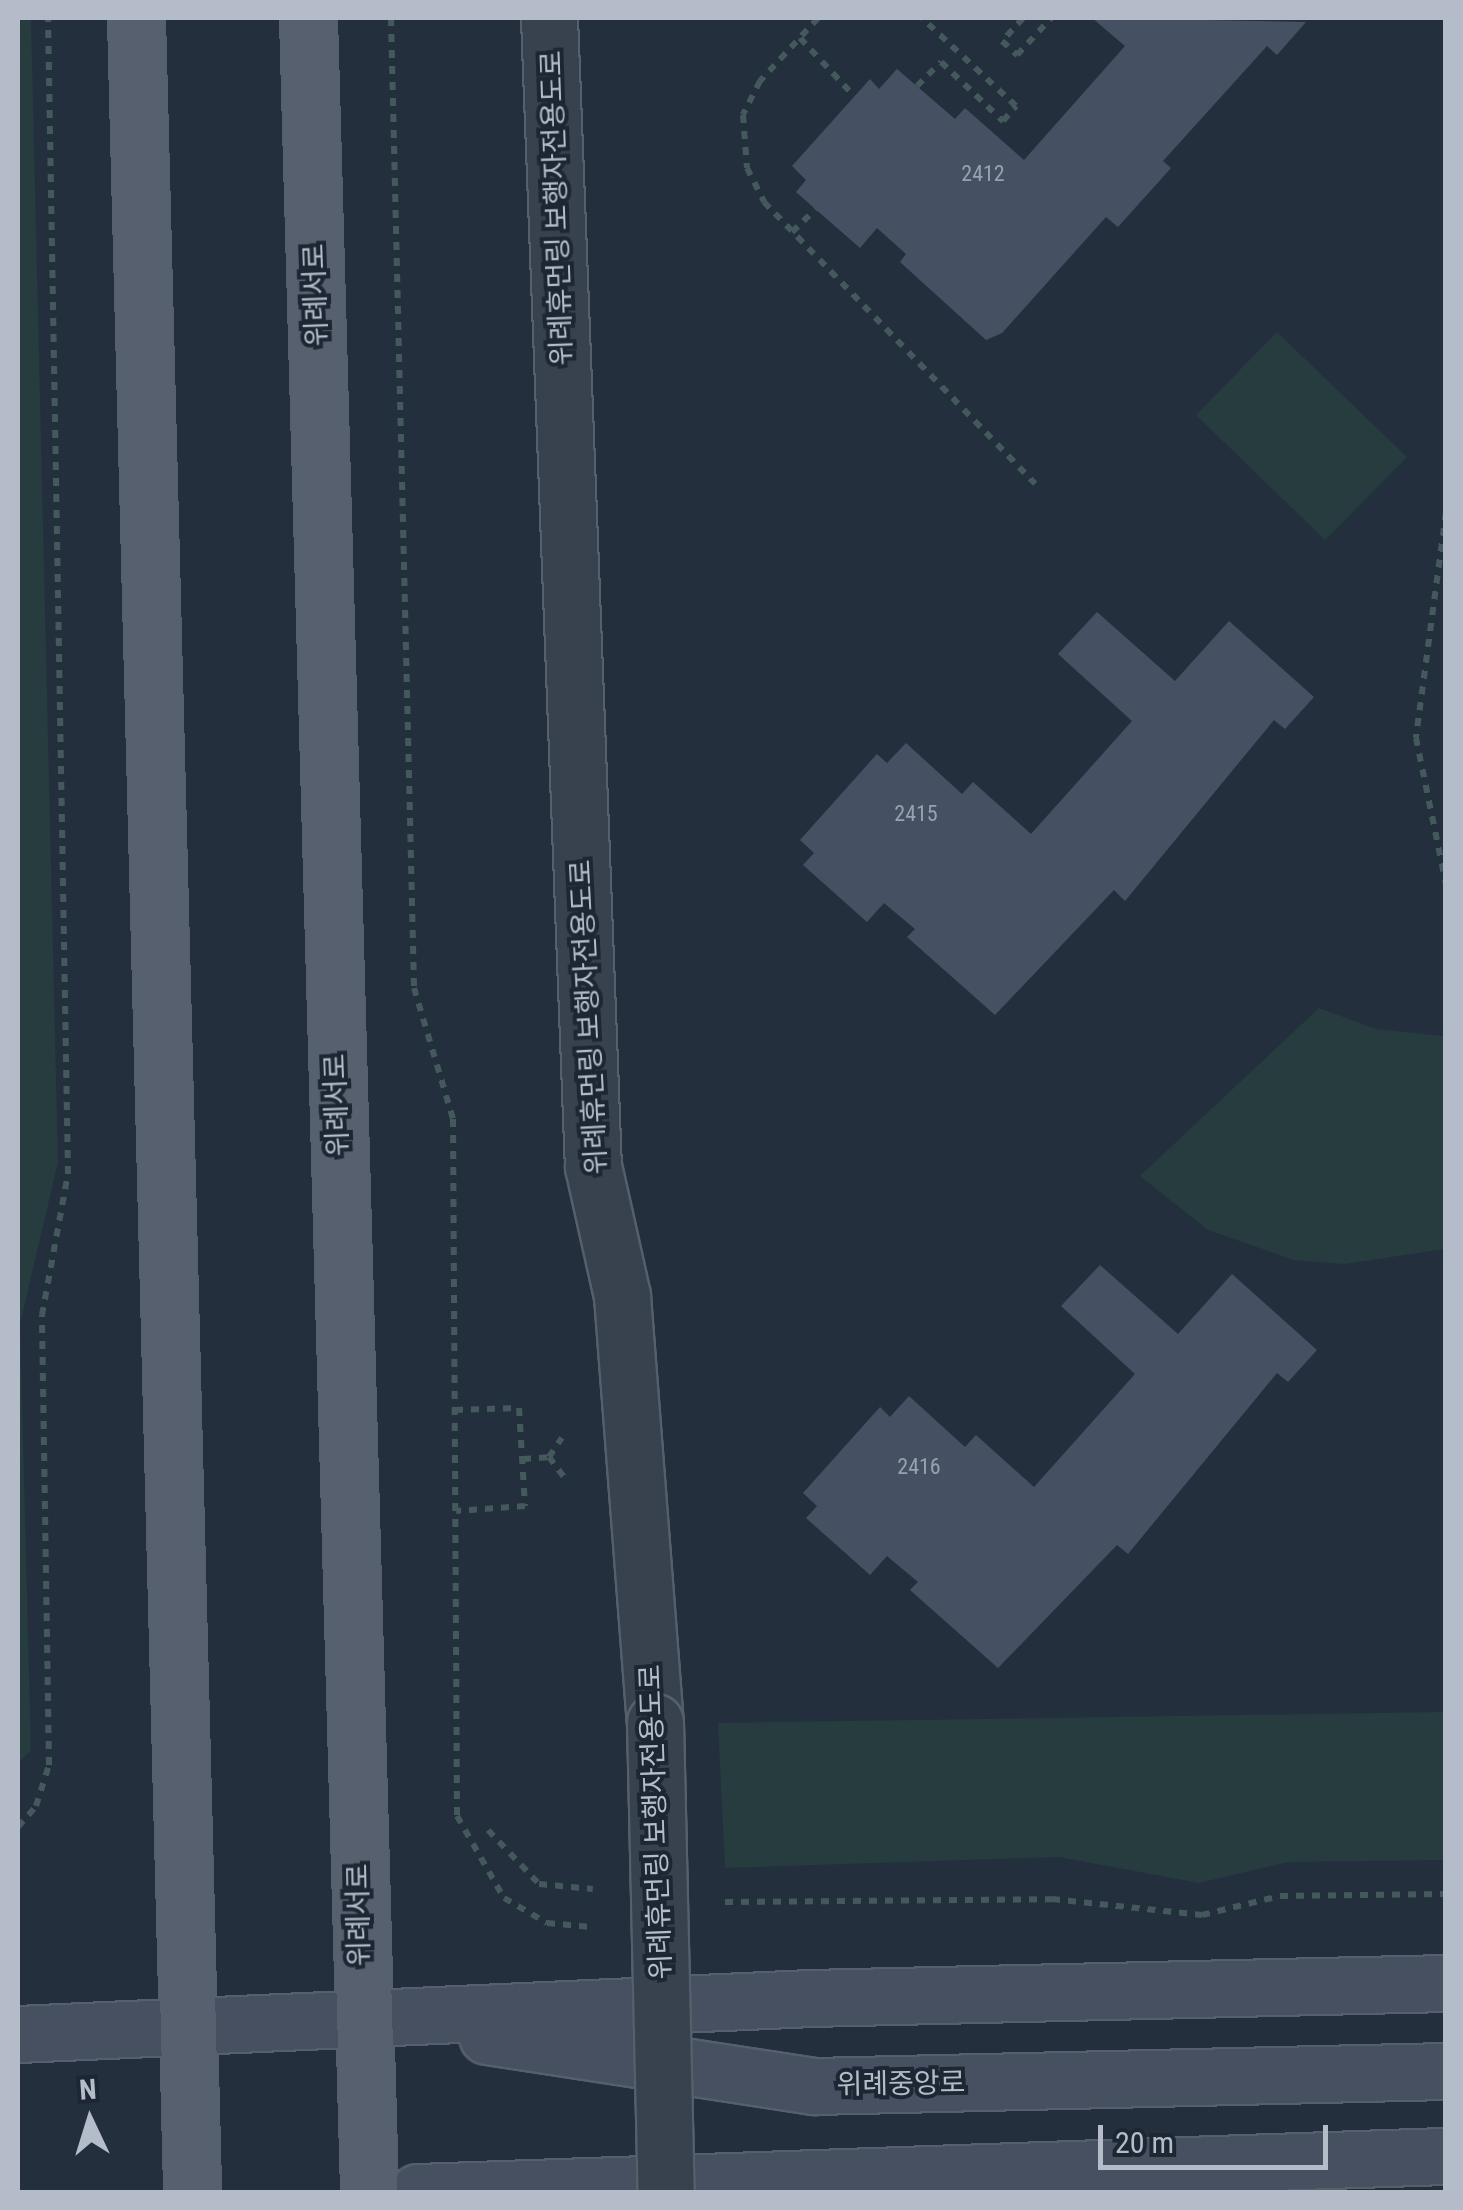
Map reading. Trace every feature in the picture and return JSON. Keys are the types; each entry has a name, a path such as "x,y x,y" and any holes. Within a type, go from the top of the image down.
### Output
{"main road":[{"path":"136,18 192,2192"},
{"name":"위례서로","path":"308,18 361,2016 370,2192"},
{"name":"위례중앙로","path":"18,2034 361,2016 1446,1983"},
{"name":"위례중앙로","path":"361,2016 814,2086 1446,2071"},
{"path":"418,2192 1446,2156"}],"street":[{"name":"위례휴먼링 보행자전용도로","path":"549,18 592,1166 622,1296 655,1722 666,2192"}],"path":[{"path":"18,1827 36,1806 49,1765 42,1315 68,1174 48,18"},
{"path":"391,18 414,988 453,1119 457,1816 504,1898"},
{"path":"818,18 743,115 746,168 792,232 1035,484"},
{"path":"917,86 940,62 1003,121 1016,106 922,18"},
{"path":"1023,18 1002,41 1017,55 1050,18"},
{"path":"800,38 854,96"},
{"path":"792,232 816,210"},
{"path":"1446,512 1416,738 1446,884"},
{"path":"455,1410 519,1408 525,1506 456,1511"},
{"path":"522,1459 549,1457"},
{"path":"488,1830 539,1884 614,1891"},
{"path":"707,1900 1052,1899 1202,1916 1280,1896 1446,1894"}],"green space":[{"path":"18,18 31,18 58,1162 20,1324 31,1750 18,1763"},
{"path":"1277,332 1407,457 1325,540 1196,415"},
{"path":"1319,1008 1376,1029 1443,1036 1445,1249 1344,1264 1294,1260 1208,1230 1140,1176"},
{"path":"1445,1712 1445,1860 1288,1862 1199,1883 1059,1857 725,1868 718,1723"}],"building":[{"path":"1092,18 1306,22 1277,55 1267,46 1163,161 1171,168 1118,227 1106,217 1002,333 986,340 900,262 906,254 877,228 860,248 796,192 806,180 792,166 870,79 879,89 897,69 955,119 965,108 1024,160 1125,46"},
{"path":"1097,612 1175,681 1229,621 1314,697 1285,729 1274,720 1125,901 1114,890 995,1015 907,937 915,929 884,903 867,922 803,865 814,853 800,840 877,754 887,763 906,743 962,794 973,782 1031,834 1132,721 1058,654"},
{"path":"1100,1265 1178,1334 1232,1274 1317,1350 1288,1382 1277,1373 1128,1554 1117,1545 998,1668 910,1590 918,1582 887,1556 870,1575 806,1518 817,1506 803,1493 880,1407 890,1417 909,1396 965,1447 976,1435 1034,1487 1135,1374 1061,1306"}]}
